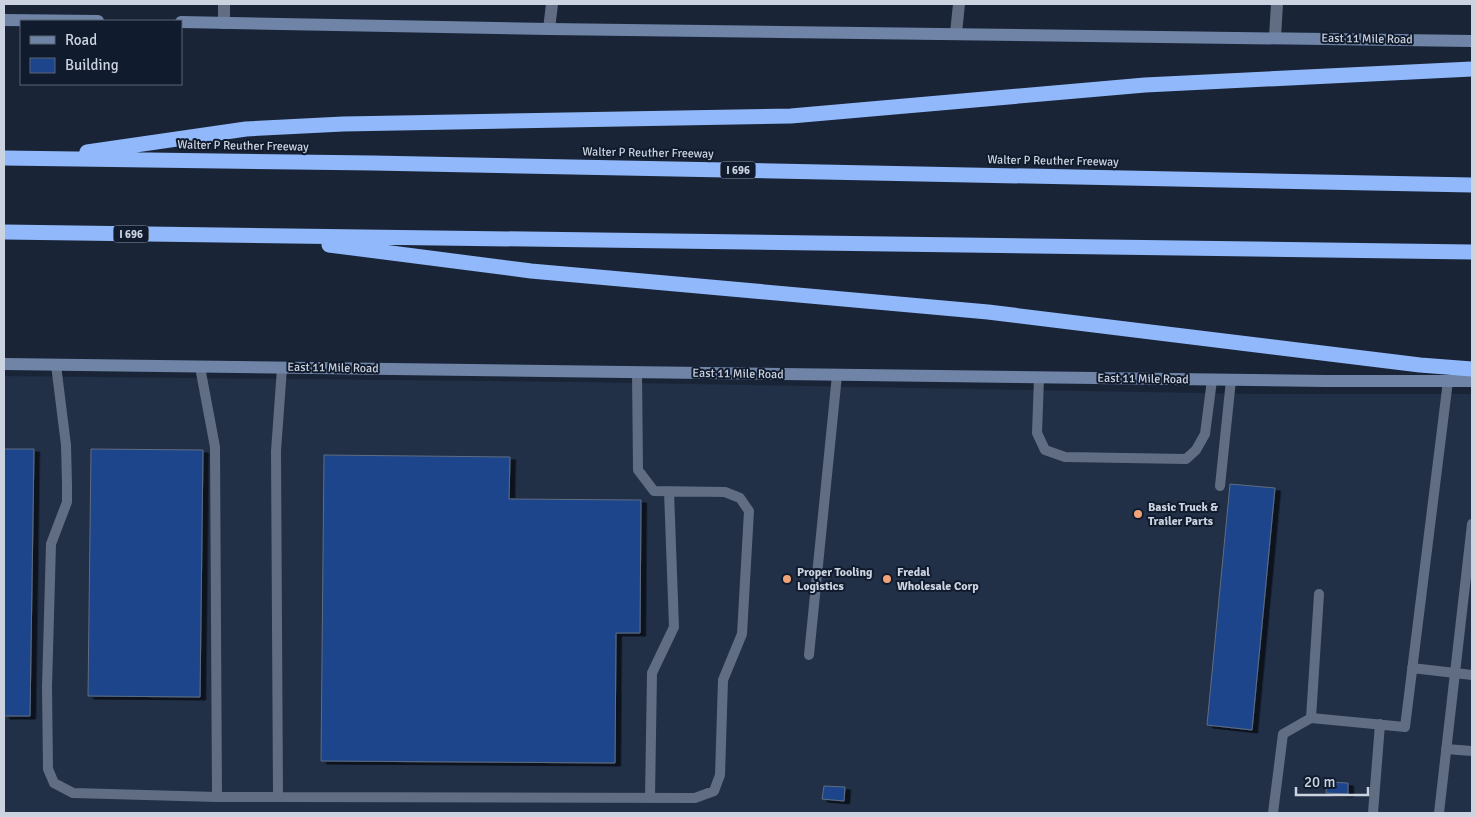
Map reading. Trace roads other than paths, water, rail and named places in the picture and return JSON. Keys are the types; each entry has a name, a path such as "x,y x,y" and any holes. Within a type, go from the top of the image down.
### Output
{"highway":[{"path":"41,158 246,129 343,124 791,116 1145,85 1472,69"},
{"name":"Walter P Reuther Freeway","path":"4,158 383,163 1472,184"},
{"name":"I 696","path":"4,232 1472,252"},
{"path":"258,235 531,271 988,312 1410,364 1472,369"}],"main road":[{"path":"4,20 20,20"},
{"name":"East 11 Mile Road","path":"182,22 549,29 1472,41"},
{"name":"East 11 Mile Road","path":"4,364 1039,378 1472,381"}],"street":[{"path":"224,4 224,23"},
{"path":"549,29 552,4"},
{"path":"956,33 959,4"},
{"path":"1275,37 1277,4"}],"lane":[{"path":"56,365 66,444 67,502 51,544 47,687 48,769 54,783 73,793 217,797 695,798 714,791 720,775 723,680 742,634 749,511 740,498 725,492 654,491 638,470 637,372"},
{"path":"200,367 215,447 217,797"},
{"path":"278,797 276,451 282,368"},
{"path":"809,655 837,375"},
{"path":"1039,378 1037,433 1045,450 1065,457 1186,460 1196,450 1205,434 1212,380"},
{"path":"1220,486 1231,380"},
{"path":"1273,812 1283,734 1311,718 1405,727 1448,381"},
{"path":"650,798 652,673 674,627 669,491"},
{"path":"1439,813 1472,524"},
{"path":"1311,718 1319,594"},
{"path":"1412,668 1472,676"},
{"path":"1373,813 1380,724"},
{"path":"1446,749 1472,752"}],"place":[{"name":"Basic Truck & Trailer Parts","path":"1138,514"},
{"name":"Proper Tooling Logistics","path":"787,579"},
{"name":"Fredal Wholesale Corp","path":"887,579"}]}
